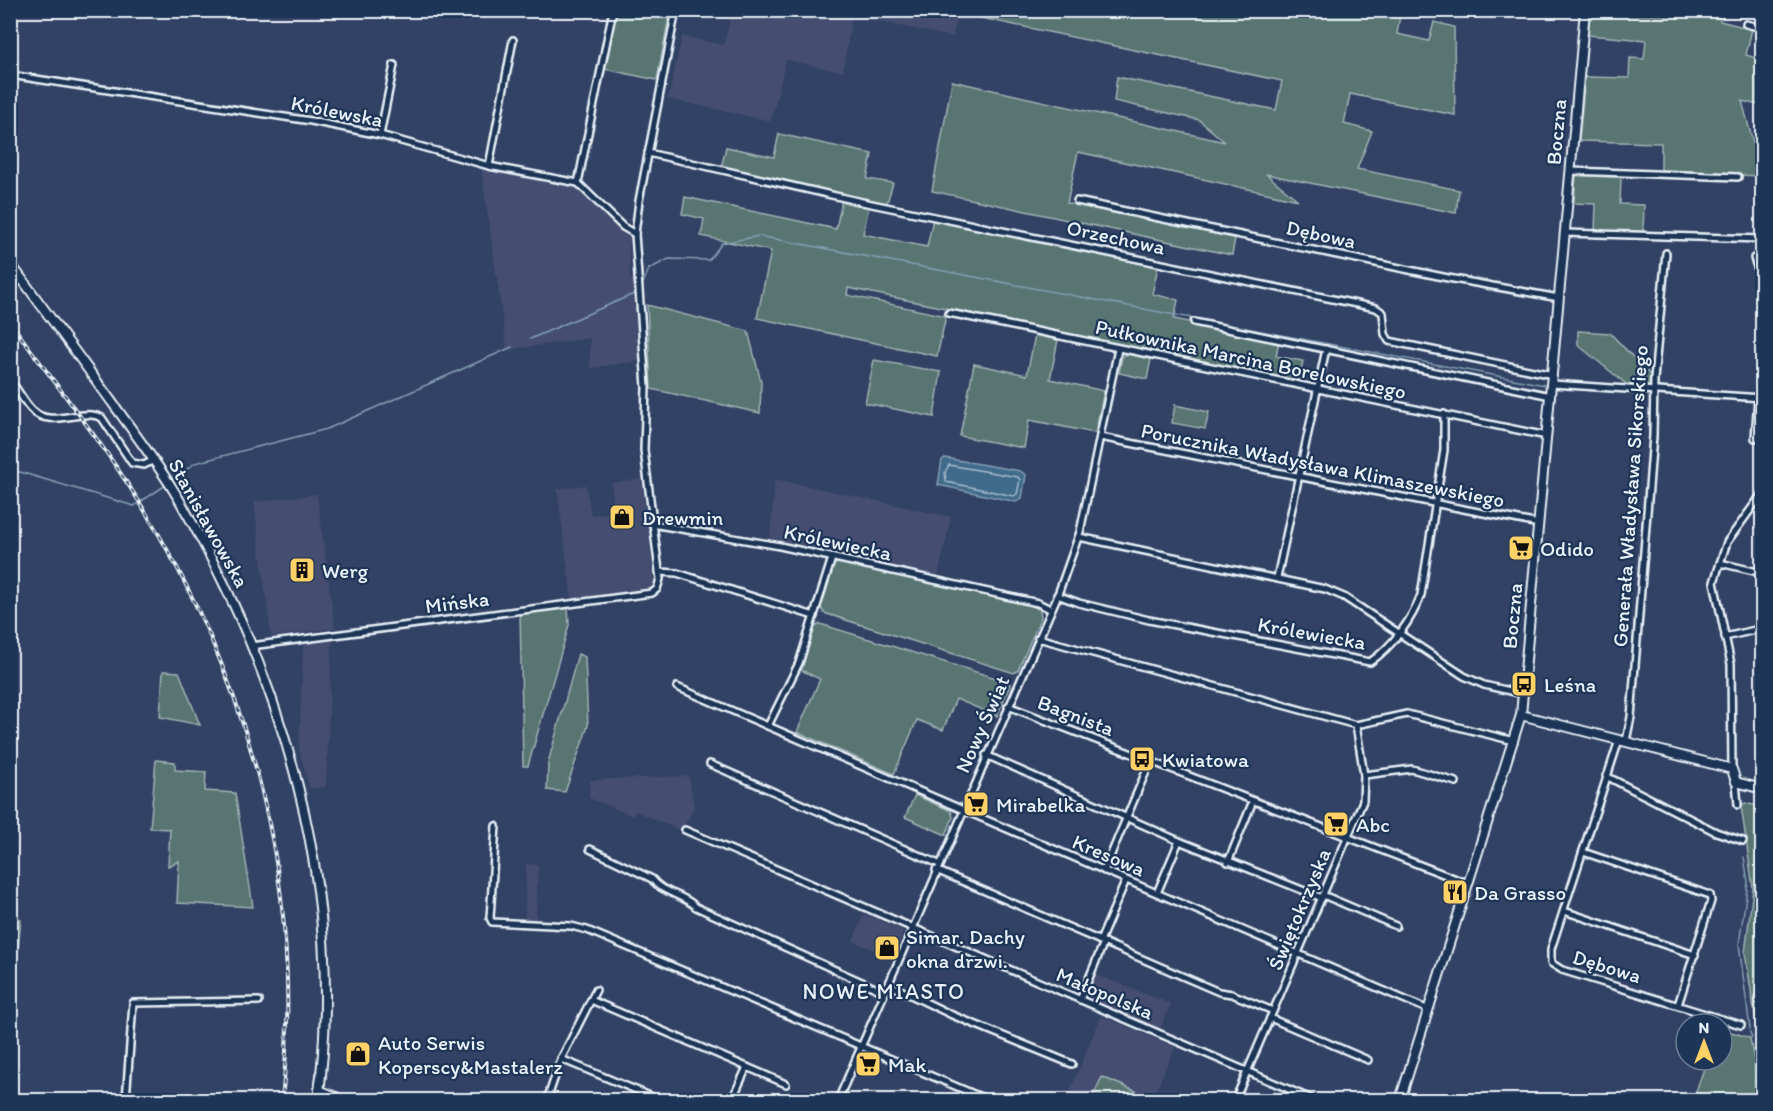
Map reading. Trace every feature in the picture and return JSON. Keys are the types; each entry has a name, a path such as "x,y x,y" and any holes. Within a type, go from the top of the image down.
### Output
{"street":[{"path":"613,10 578,183 624,227 635,234"},
{"path":"676,10 635,234 646,387 644,450 658,572 677,573 814,616"},
{"name":"Boczna","path":"1400,1101 1470,884 1521,715 1586,10"},
{"path":"1746,24 1762,28"},
{"path":"489,166 513,40"},
{"path":"380,135 394,65"},
{"name":"Królewska","path":"10,75 311,121 380,135 489,166 578,183"},
{"name":"Orzechowa","path":"648,153 862,202 1376,308 1383,313 1385,334 1389,341 1552,380"},
{"path":"1571,171 1738,177"},
{"name":"Dębowa","path":"1077,201 1448,278 1559,298"},
{"path":"1565,233 1762,239"},
{"name":"Generała Władysława Sikorskiego","path":"1623,740 1631,717 1653,436 1653,390 1666,253"},
{"path":"1762,259 1754,258 1762,281"},
{"name":"Stanisławowska","path":"10,263 169,483 211,558 251,646 280,723 309,833 320,914 324,975 318,1101"},
{"name":"Pułkownika Marcina Borelowskiego","path":"950,313 1547,436"},
{"path":"1194,322 1551,396"},
{"name":"Nowy Świat","path":"838,1101 936,870 1057,595 1079,537 1118,349"},
{"path":"1277,578 1326,349"},
{"path":"10,380 33,412 46,418 95,414 102,418 132,464 144,465 154,460"},
{"path":"1552,380 1760,398 1755,438"},
{"name":"Królewiecka","path":"1057,595 1079,603 1149,620 1365,662 1386,650 1416,607 1421,595 1444,450 1444,414"},
{"name":"Porucznika Władysława Klimaszewskiego","path":"1100,437 1539,524"},
{"path":"1738,805 1736,782 1732,769 1732,680 1714,591 1727,542 1762,495"},
{"name":"Królewiecka","path":"652,524 832,558 1038,603 1050,609"},
{"path":"1079,537 1319,587 1344,597 1470,679 1523,694"},
{"path":"768,726 794,674 832,558"},
{"path":"1720,563 1762,573"},
{"name":"Mińska","path":"251,646 652,593 659,587 658,572"},
{"path":"1725,637 1755,630"},
{"path":"1038,638 1356,725 1407,714 1514,741"},
{"name":"Kresowa","path":"677,687 1429,1010"},
{"name":"Bagnista","path":"1008,706 1470,884"},
{"path":"1521,715 1732,769"},
{"name":"Świętokrzyska","path":"1234,1101 1363,801 1364,775 1356,725"},
{"name":"Dębowa","path":"1623,740 1606,776 1550,954 1553,965 1741,1025"},
{"path":"986,755 1228,862 1396,926"},
{"path":"1104,871 1150,762"},
{"path":"710,764 939,864"},
{"path":"1364,775 1412,770 1456,782"},
{"path":"1606,776 1716,832 1743,841"},
{"path":"1736,782 1762,789"},
{"path":"1228,862 1253,801"},
{"path":"496,826 490,884 492,922 571,926 627,946 988,1101"},
{"name":"Małopolska","path":"685,831 1314,1101"},
{"path":"1157,893 1179,841"},
{"path":"590,849 651,879 656,885 689,900 696,907 885,992"},
{"path":"1583,852 1708,894 1711,901 1678,1005"},
{"path":"936,870 1219,992 1232,994 1273,1011"},
{"path":"1080,1000 1126,880"},
{"path":"1564,911 1695,955"},
{"path":"888,984 952,1015 1072,1064"},
{"path":"548,1101 561,1059 596,990"},
{"path":"591,1000 786,1084"},
{"path":"126,1101 133,1003 259,1001"},
{"path":"1270,1018 1368,1060"},
{"path":"561,1059 660,1101"},
{"path":"732,1101 747,1067"},
{"path":"319,1090 343,1101"}],"shaded area":[{"path":"732,10 957,11 953,37 852,16 843,72 786,60 771,121 668,99 682,36 724,45"},
{"path":"481,167 579,187 629,238 630,278 635,278 634,306 636,308 639,361 590,368 590,338 507,350"},
{"path":"642,479 654,584 648,590 572,600 557,489 586,485 591,515 615,512 611,483"},
{"path":"775,479 951,517 938,576 770,538"},
{"path":"317,494 335,628 271,637 254,502"},
{"path":"332,640 326,787 310,789 299,749 303,648 304,643"},
{"path":"689,776 694,807 682,831 635,811 633,816 589,798 590,780"},
{"path":"526,864 538,865 536,920 525,920"},
{"path":"864,914 904,931 893,958 853,941"},
{"path":"1096,975 1171,1004 1160,1029 1091,999 1088,992"},
{"path":"1101,1016 1175,1047 1152,1100 1066,1100"}],"green space":[{"path":"615,11 670,11 657,80 604,69"},
{"path":"963,11 1386,11 1386,13 1400,15 1397,34 1429,41 1434,22 1454,27 1455,115 1350,94 1344,124 1372,131 1357,169 1459,190 1456,213 1266,174 1298,200 1078,152 1067,203 1235,238 1232,255 932,191 952,81 1225,142 1199,120 1114,101 1117,77 1276,110 1282,81 962,14"},
{"path":"1590,14 1718,15 1720,21 1752,29 1746,55 1762,60 1762,106 1742,101 1762,176 1661,172 1661,143 1579,141 1585,77 1629,78 1630,58 1644,59 1646,40 1588,35"},
{"path":"779,134 872,154 867,179 893,183 887,203 721,169 726,147 774,157"},
{"path":"1576,175 1621,177 1620,204 1644,205 1643,232 1595,231 1596,204 1574,203"},
{"path":"685,197 836,229 842,200 869,206 863,234 927,247 933,219 1158,267 1152,294 1178,300 1174,319 1279,341 1276,356 1303,361 1299,381 848,288 847,295 946,316 937,356 757,318 771,251 701,236 704,219 682,214"},
{"path":"647,305 748,331 761,382 760,413 651,389"},
{"path":"1578,331 1610,333 1650,375 1649,383 1646,386 1626,384 1578,345"},
{"path":"1035,335 1058,340 1050,379 1104,391 1095,433 1029,420 1024,448 960,436 974,364 1027,375"},
{"path":"1127,354 1151,359 1147,379 1119,373 1122,357"},
{"path":"874,360 941,372 934,417 865,403"},
{"path":"1175,405 1209,412 1205,429 1172,423"},
{"path":"839,562 1031,605 1040,610 1041,617 1018,670 1014,673 824,613 821,608 832,566"},
{"path":"568,607 569,625 528,766 523,766 520,613"},
{"path":"820,624 1009,682 1010,685 997,716 956,699 943,730 917,720 894,774 797,732 820,679 801,670 815,627"},
{"path":"578,654 585,657 588,726 565,792 547,790 548,763"},
{"path":"163,671 179,672 200,725 160,717"},
{"path":"156,760 175,762 175,770 206,772 205,791 235,793 253,907 177,903 179,861 168,866 170,829 150,828"},
{"path":"915,795 951,811 953,817 946,835 905,817"},
{"path":"1745,803 1762,807 1762,1058 1745,953 1753,888 1741,806"},
{"path":"11,917 21,919 13,1003 10,1003"},
{"path":"1734,1033 1750,1038 1761,1100 1693,1100 1703,1072 1734,1072"},
{"path":"1102,1077 1152,1098 1151,1100 1091,1100"}],"water":[{"path":"945,458 1020,471 1026,475 1022,498 1016,502 938,485 942,460"}],"waterway":[{"path":"641,288 649,269 669,259 709,260 722,243 759,236 1545,385"},
{"path":"530,339 636,293"},
{"path":"173,480 195,463 327,429 512,347"},
{"path":"10,469 134,506 166,485"},
{"path":"1744,857 1748,882 1739,944 1750,1029"},
{"path":"1750,1032 1752,1038"}],"railway":[{"path":"10,322 93,434 140,503 179,572 213,643 240,716 262,790 277,866 285,943 287,1021 282,1100"}],"place":[{"name":"Drewmin","path":"622,517"},
{"name":"Odido","path":"1521,548"},
{"name":"Werg","path":"302,570"},
{"name":"Leśna","path":"1524,684"},
{"name":"Kwiatowa","path":"1142,759"},
{"name":"Mirabelka","path":"976,804"},
{"name":"Abc","path":"1336,824"},
{"name":"Da Grasso","path":"1455,892"},
{"name":"Simar. Dachy okna drzwi.","path":"887,948"},
{"name":"Auto Serwis Koperscy&Mastalerz","path":"358,1054"},
{"name":"Mak","path":"868,1064"}],"district":[{"name":"NOWE MIASTO","path":"884,991"}]}
